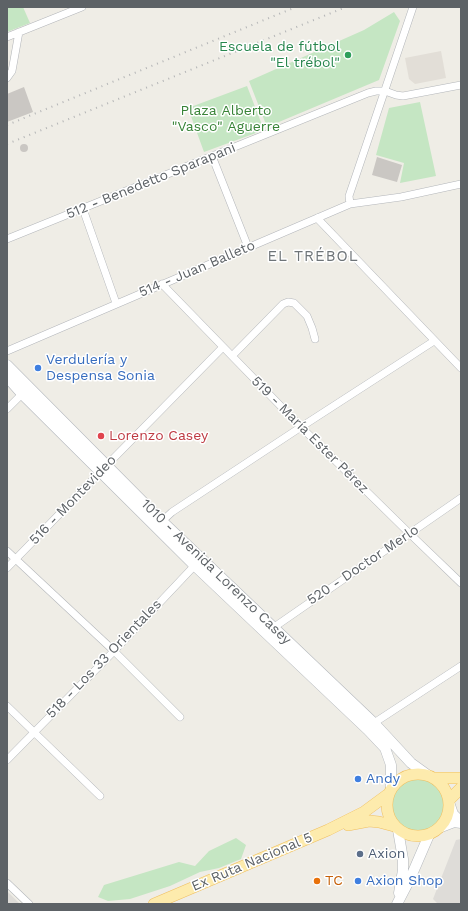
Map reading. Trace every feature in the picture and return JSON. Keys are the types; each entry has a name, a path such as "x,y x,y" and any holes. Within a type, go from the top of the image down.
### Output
{"main road":[{"name":"1010 - Avenida Lorenzo Casey","path":"7,365 25,391"},
{"name":"1010 - Avenida Lorenzo Casey","path":"7,377 25,391 198,562 371,727 411,763 431,777"},
{"name":"1010 - Avenida Lorenzo Casey","path":"371,727 388,755 392,775 389,792"},
{"path":"396,904 403,870 403,859 396,828 386,812 389,792 396,782 408,775 422,774 431,777 461,778"},
{"path":"431,777 444,788 453,814 461,823"},
{"path":"441,827 448,814 449,803 461,788"},
{"name":"Ex Ruta Nacional 5","path":"154,904 328,830 364,812 389,792"},
{"name":"Ex Ruta Nacional 5","path":"328,830 369,821 396,828"},
{"path":"396,828 407,835 418,837 429,834 454,822 461,823"},
{"path":"396,904 410,879 429,834"}],"street":[{"path":"7,37 81,7"},
{"path":"350,204 349,196 413,7"},
{"path":"7,78 12,71 19,32"},
{"path":"385,91 403,96 461,85"},
{"name":"512 - Benedetto Sparapani","path":"7,240 368,93 385,91"},
{"path":"212,156 248,247"},
{"name":"514 - Juan Balleto","path":"7,351 350,204 401,197 461,184"},
{"path":"83,209 116,303"},
{"path":"316,218 461,368"},
{"name":"519 - María Ester Pérez","path":"162,284 301,427 461,583"},
{"path":"232,356 283,304 288,302 294,303 306,316 312,328 315,339"},
{"path":"159,524 172,512 434,341"},
{"name":"516 - Montevideo","path":"7,568 223,347"},
{"path":"7,409 25,391"},
{"name":"520 - Doctor Merlo","path":"269,630 461,498"},
{"path":"7,551 114,651 180,717"},
{"name":"518 - Los 33 Orientales","path":"7,760 114,651 198,562"},
{"path":"371,727 461,666"},
{"path":"7,706 100,796"},
{"path":"7,883 28,903"}],"shaded area":[{"path":"441,51 446,78 415,84 409,79 405,58"},
{"path":"461,839 461,904 438,904 433,899 456,840"},
{"path":"7,891 20,904 7,904"}],"green space":[{"path":"7,7 23,7 30,23 7,32"},
{"name":"Escuela de fútbol \"El trébol\"","path":"394,12 400,21 379,80 267,127 249,81 364,30"},
{"name":"Plaza Alberto \"Vasco\" Aguerre","path":"247,86 264,130 204,152 188,108"},
{"path":"420,102 436,176 400,183 404,163 376,155 389,108"},
{"path":"412,778 424,778 434,782 442,790 446,800 446,812 442,822 434,830 424,834 412,834 402,830 394,822 390,812 390,800 394,790 402,782"},
{"path":"236,838 246,845 241,859 219,868 200,872 170,886 130,899 108,901 98,897 104,885 179,862 195,866 209,851"}],"building":[{"path":"24,87 33,112 7,122 7,94"},
{"path":"24,144 27,145 27,151 24,152 21,151 20,148 21,145"},
{"path":"377,157 402,165 397,182 372,175"}],"railway":[{"path":"7,125 296,7"},
{"path":"7,144 346,7"}],"place":[{"name":"Escuela de fútbol \"El trébol\"","path":"348,55"},
{"name":"Verdulería y Despensa Sonia","path":"38,368"},
{"name":"Lorenzo Casey","path":"101,436"},
{"name":"Andy","path":"358,779"},
{"name":"Axion","path":"360,854"},
{"name":"TC","path":"317,881"},
{"name":"Axion Shop","path":"358,881"}],"district":[{"name":"EL TRÉBOL","path":"313,257"}]}
